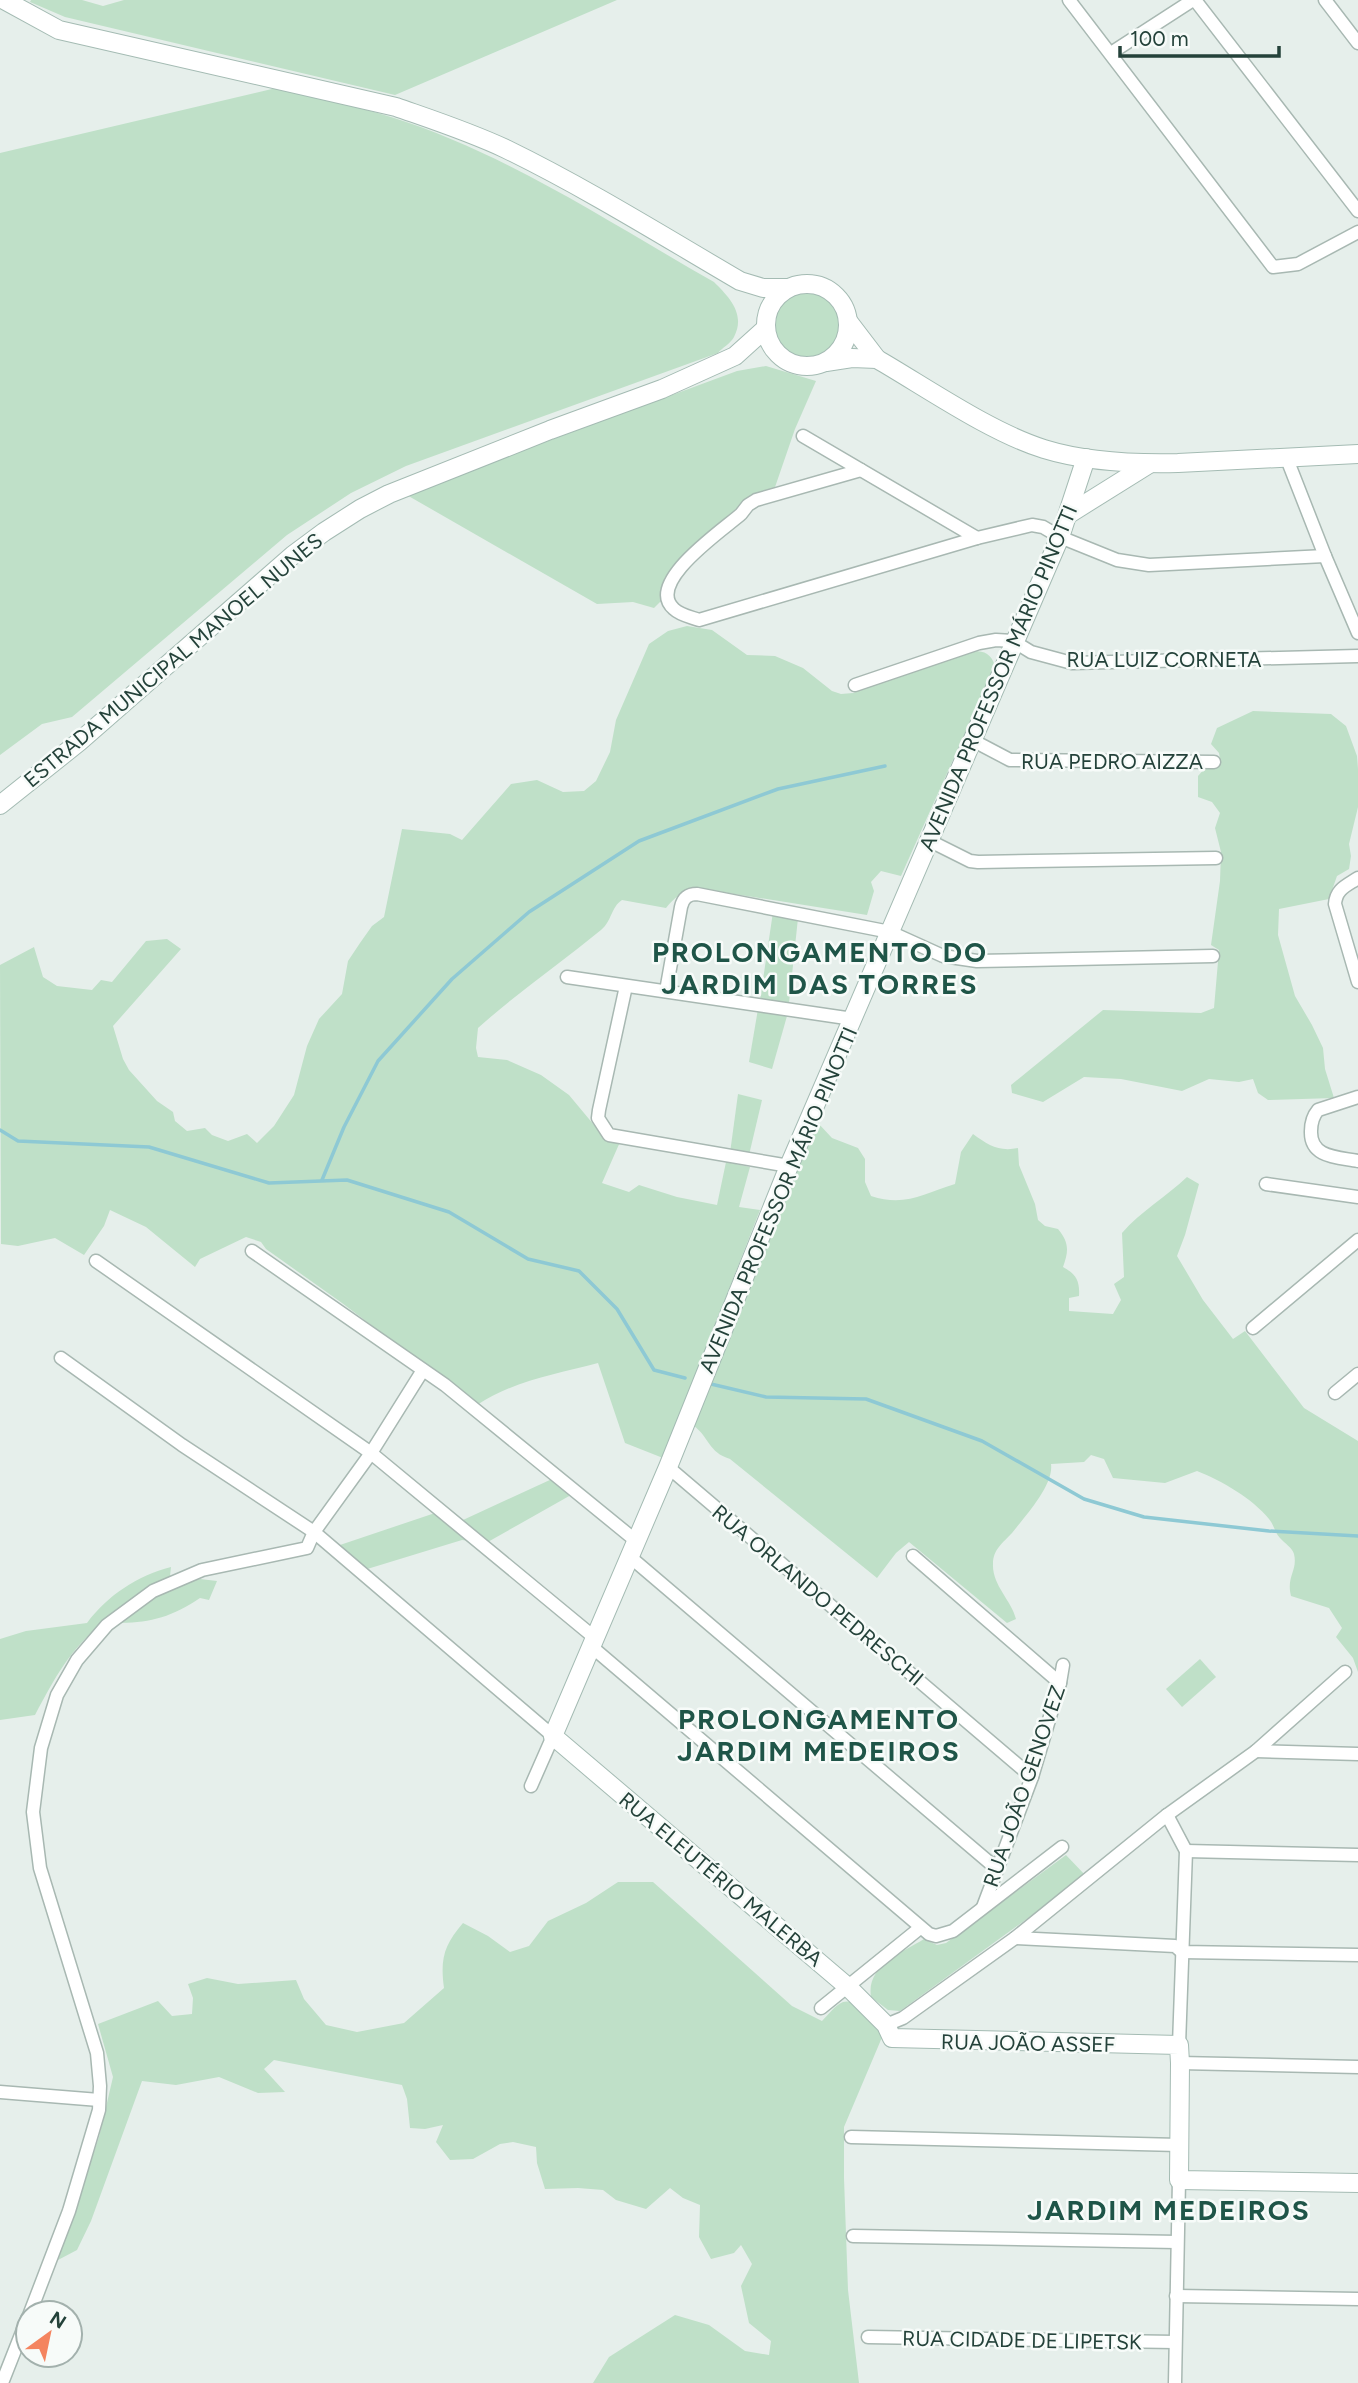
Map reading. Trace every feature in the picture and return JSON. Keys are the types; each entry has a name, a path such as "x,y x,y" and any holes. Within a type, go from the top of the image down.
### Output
{"street":[{"path":"4,0 59,30 396,107 447,124 505,149 565,180 740,281 763,288 818,285 833,293 843,305 848,321 877,359 1015,438 1045,449 1086,458 1149,464 1358,454"},
{"path":"1069,0 1273,267 1298,264 1358,232"},
{"path":"1111,53 1194,0 1358,211"},
{"path":"1325,0 1358,43"},
{"path":"740,281 766,321 770,345 780,357 795,365 811,366 852,358 877,359"},
{"path":"766,321 774,299 787,288"},
{"name":"ESTRADA MUNICIPAL MANOEL NUNES","path":"0,805 79,742 324,531 360,509 437,475 662,389 735,356 766,321"},
{"path":"826,362 839,351 846,337 848,321"},
{"name":"ESTRADA MUNICIPAL MANOEL NUNES","path":"735,356 780,357"},
{"path":"803,436 977,538"},
{"name":"AVENIDA PROFESSOR MÁRIO PINOTTI","path":"531,1786 668,1467 789,1166 1060,537 1086,458"},
{"path":"1287,459 1358,633"},
{"path":"1069,514 1149,464"},
{"path":"861,470 756,500 675,571 667,589 669,603 674,610 699,620 977,538 1032,525 1043,527 1060,537 1117,560 1149,565 1325,556"},
{"name":"RUA LUIZ CORNETA","path":"855,685 979,643 996,640 1013,641 1031,652 1072,663 1358,656"},
{"name":"RUA PEDRO AIZZA","path":"972,740 1010,760 1214,762"},
{"path":"930,841 970,861 978,862 1216,858"},
{"path":"1358,878 1340,888 1335,904 1358,982"},
{"path":"666,991 682,901 690,894 890,932 943,956 977,961 1213,956"},
{"path":"568,977 853,1019"},
{"path":"626,986 598,1118 609,1135 789,1166"},
{"path":"1358,1097 1329,1105 1315,1114 1311,1127 1311,1142 1324,1154 1358,1161"},
{"path":"1266,1184 1358,1197"},
{"path":"1253,1328 1358,1240"},
{"path":"252,1251 445,1385 997,1869"},
{"path":"96,1261 371,1453 593,1642 920,1928 936,1936 953,1931 1062,1847"},
{"path":"61,1357 182,1444 314,1532 553,1736"},
{"path":"35,2299 69,2211 99,2110 97,2053 40,1868 33,1812 41,1748 57,1695 77,1660 107,1625 153,1591 202,1570 307,1548 314,1532 371,1453 423,1370"},
{"path":"1335,1393 1358,1374"},
{"name":"RUA ORLANDO PEDRESCHI","path":"668,1467 1032,1777"},
{"path":"914,1556 1060,1683"},
{"name":"RUA JOÃO GENOVEZ","path":"983,1907 1032,1777 1063,1665"},
{"path":"886,2025 903,2018 1015,1938 1167,1815 1256,1751 1345,1672"},
{"name":"RUA ELEUTÉRIO MALERBA","path":"553,1736 848,1987 886,2025"},
{"path":"1256,1751 1358,1754"},
{"path":"1167,1815 1186,1851 1175,2383"},
{"path":"1186,1851 1358,1855"},
{"path":"821,2008 920,1928"},
{"path":"1015,1938 1175,1946 1182,1952 1358,1955"},
{"name":"RUA JOÃO ASSEF","path":"886,2025 890,2036 895,2040 1180,2054"},
{"path":"1180,2054 1358,2067"},
{"path":"0,2092 99,2099"},
{"path":"851,2137 1179,2145"},
{"path":"1179,2180 1358,2183"},
{"path":"853,2236 1177,2242"},
{"path":"1176,2296 1358,2299"},
{"name":"RUA CIDADE DE LIPETSK","path":"868,2337 1175,2342"},
{"path":"2,2383 14,2353"}],"green space":[{"path":"82,0 103,6 124,0 617,0 395,95 65,17 30,2"},
{"path":"276,88 377,113 434,132 516,169 557,191 714,282 730,300 737,313 734,337 718,353 406,466 351,493 287,535 72,717 42,724 0,755 0,153"},
{"path":"807,293 819,295 830,302 837,313 837,337 830,348 819,355 807,357 795,355 784,348 777,337 775,325 777,313 784,302 795,295"},
{"path":"766,366 816,381 795,429 774,490 744,501 665,577 660,590 662,600 654,608 633,602 597,604 405,494 737,371"},
{"path":"687,626 712,630 747,655 775,656 803,668 832,691 841,694 853,693 963,652 983,652 995,666 901,876 881,871 871,882 874,891 867,915 697,888 679,895 666,908 622,900 601,930 478,1028 478,1057 507,1060 541,1075 569,1095 604,1137 620,1142 602,1183 629,1192 639,1185 677,1197 717,1205 726,1162 750,1167 739,1207 760,1210 663,1458 625,1443 598,1363 520,1384 477,1405 266,1249 261,1242 246,1237 200,1259 195,1267 146,1227 110,1210 104,1226 84,1255 55,1238 18,1246 1,1244 0,965 34,947 43,977 57,986 92,990 101,980 112,982 146,941 167,939 181,949 113,1026 123,1059 129,1070 157,1101 173,1112 175,1121 187,1131 205,1128 212,1135 228,1141 247,1134 257,1143 274,1126 294,1095 307,1046 319,1019 342,994 348,961 372,926 384,917 402,829 450,834 462,840 511,784 537,780 563,792 584,791 596,781 610,752 616,720 649,644 668,631"},
{"path":"1253,711 1331,714 1346,726 1357,756 1358,807 1349,844 1349,869 1337,876 1329,899 1279,909 1278,935 1295,996 1323,1048 1325,1069 1334,1098 1268,1100 1258,1093 1253,1079 1239,1082 1209,1079 1182,1091 1121,1079 1084,1077 1043,1102 1012,1093 1011,1085 1103,1010 1201,1013 1214,1008 1219,950 1211,945 1220,881 1221,852 1215,828 1220,813 1212,802 1198,797 1198,776 1206,767 1221,765 1219,753 1211,744 1217,728"},
{"path":"773,912 798,918 789,1003 760,1000"},
{"path":"758,1009 787,1016 772,1069 749,1062"},
{"path":"738,1094 762,1100 749,1155 730,1153"},
{"path":"818,1123 832,1138 858,1148 865,1159 865,1182 871,1196 883,1199 914,1198 955,1184 961,1152 973,1134 994,1147 1018,1148 1019,1165 1035,1204 1038,1220 1045,1226 1058,1229 1066,1243 1063,1267 1076,1278 1079,1291 1079,1296 1069,1298 1069,1311 1113,1314 1121,1300 1114,1284 1124,1277 1122,1233 1187,1177 1199,1184 1177,1256 1203,1300 1233,1339 1245,1331 1304,1408 1358,1441 1358,1672 1353,1658 1336,1637 1342,1628 1329,1608 1291,1596 1294,1554 1278,1536 1269,1519 1236,1491 1197,1471 1165,1483 1113,1478 1104,1459 1091,1455 1084,1462 1051,1464 1048,1481 1038,1500 999,1547 993,1559 995,1579 1016,1619 1007,1623 909,1542 896,1553 877,1578 730,1459 713,1449 693,1425"},
{"path":"552,1479 571,1495 486,1543 462,1540 364,1570 337,1546 438,1512 463,1520"},
{"path":"171,1567 170,1576 181,1584 200,1579 217,1581 209,1600 200,1598 165,1616 142,1622 103,1622 72,1654 35,1715 0,1720 0,1639 26,1631 87,1623 104,1604 124,1588"},
{"path":"1200,1659 1216,1677 1182,1707 1166,1689"},
{"path":"1066,1855 1086,1876 900,2011 888,2010 871,1997 874,1976 887,1961 924,1939 937,1945 946,1943"},
{"path":"618,1882 653,1882 792,2006 822,2021 837,2005 849,2002 860,2008 883,2035 844,2127 848,2290 859,2383 593,2383 609,2357 675,2315 709,2325 745,2351 769,2355 771,2341 749,2323 741,2286 752,2264 741,2245 734,2253 711,2259 699,2237 700,2205 683,2198 670,2188 646,2209 616,2200 603,2190 545,2189 537,2163 536,2147 513,2142 500,2144 473,2159 450,2160 436,2142 443,2125 425,2129 410,2128 407,2099 402,2085 274,2060 264,2069 285,2092 258,2093 219,2077 176,2085 142,2081 91,2221 77,2250 58,2260 99,2137 113,2077 98,2024 158,2001 172,2016 192,2014 193,1998 188,1984 207,1978 238,1984 296,1980 304,1999 326,2025 357,2032 404,2023 444,1988 445,1953 451,1938 463,1923 510,1952 529,1946 548,1921 586,1903"}],"waterway":[{"path":"322,1180 344,1127 378,1061 452,979 529,912 639,841 778,789 885,766"},
{"path":"0,1130 18,1141 149,1147 269,1183 347,1180 449,1212 528,1259 579,1271 617,1309 654,1370 685,1378"},
{"path":"711,1384 766,1397 866,1399 982,1441 1084,1499 1144,1517 1269,1531 1358,1536"}],"district":[{"name":"PROLONGAMENTO DO JARDIM DAS TORRES","path":"820,968"},
{"name":"PROLONGAMENTO JARDIM MEDEIROS","path":"819,1735"},
{"name":"JARDIM MEDEIROS","path":"1169,2210"}]}
